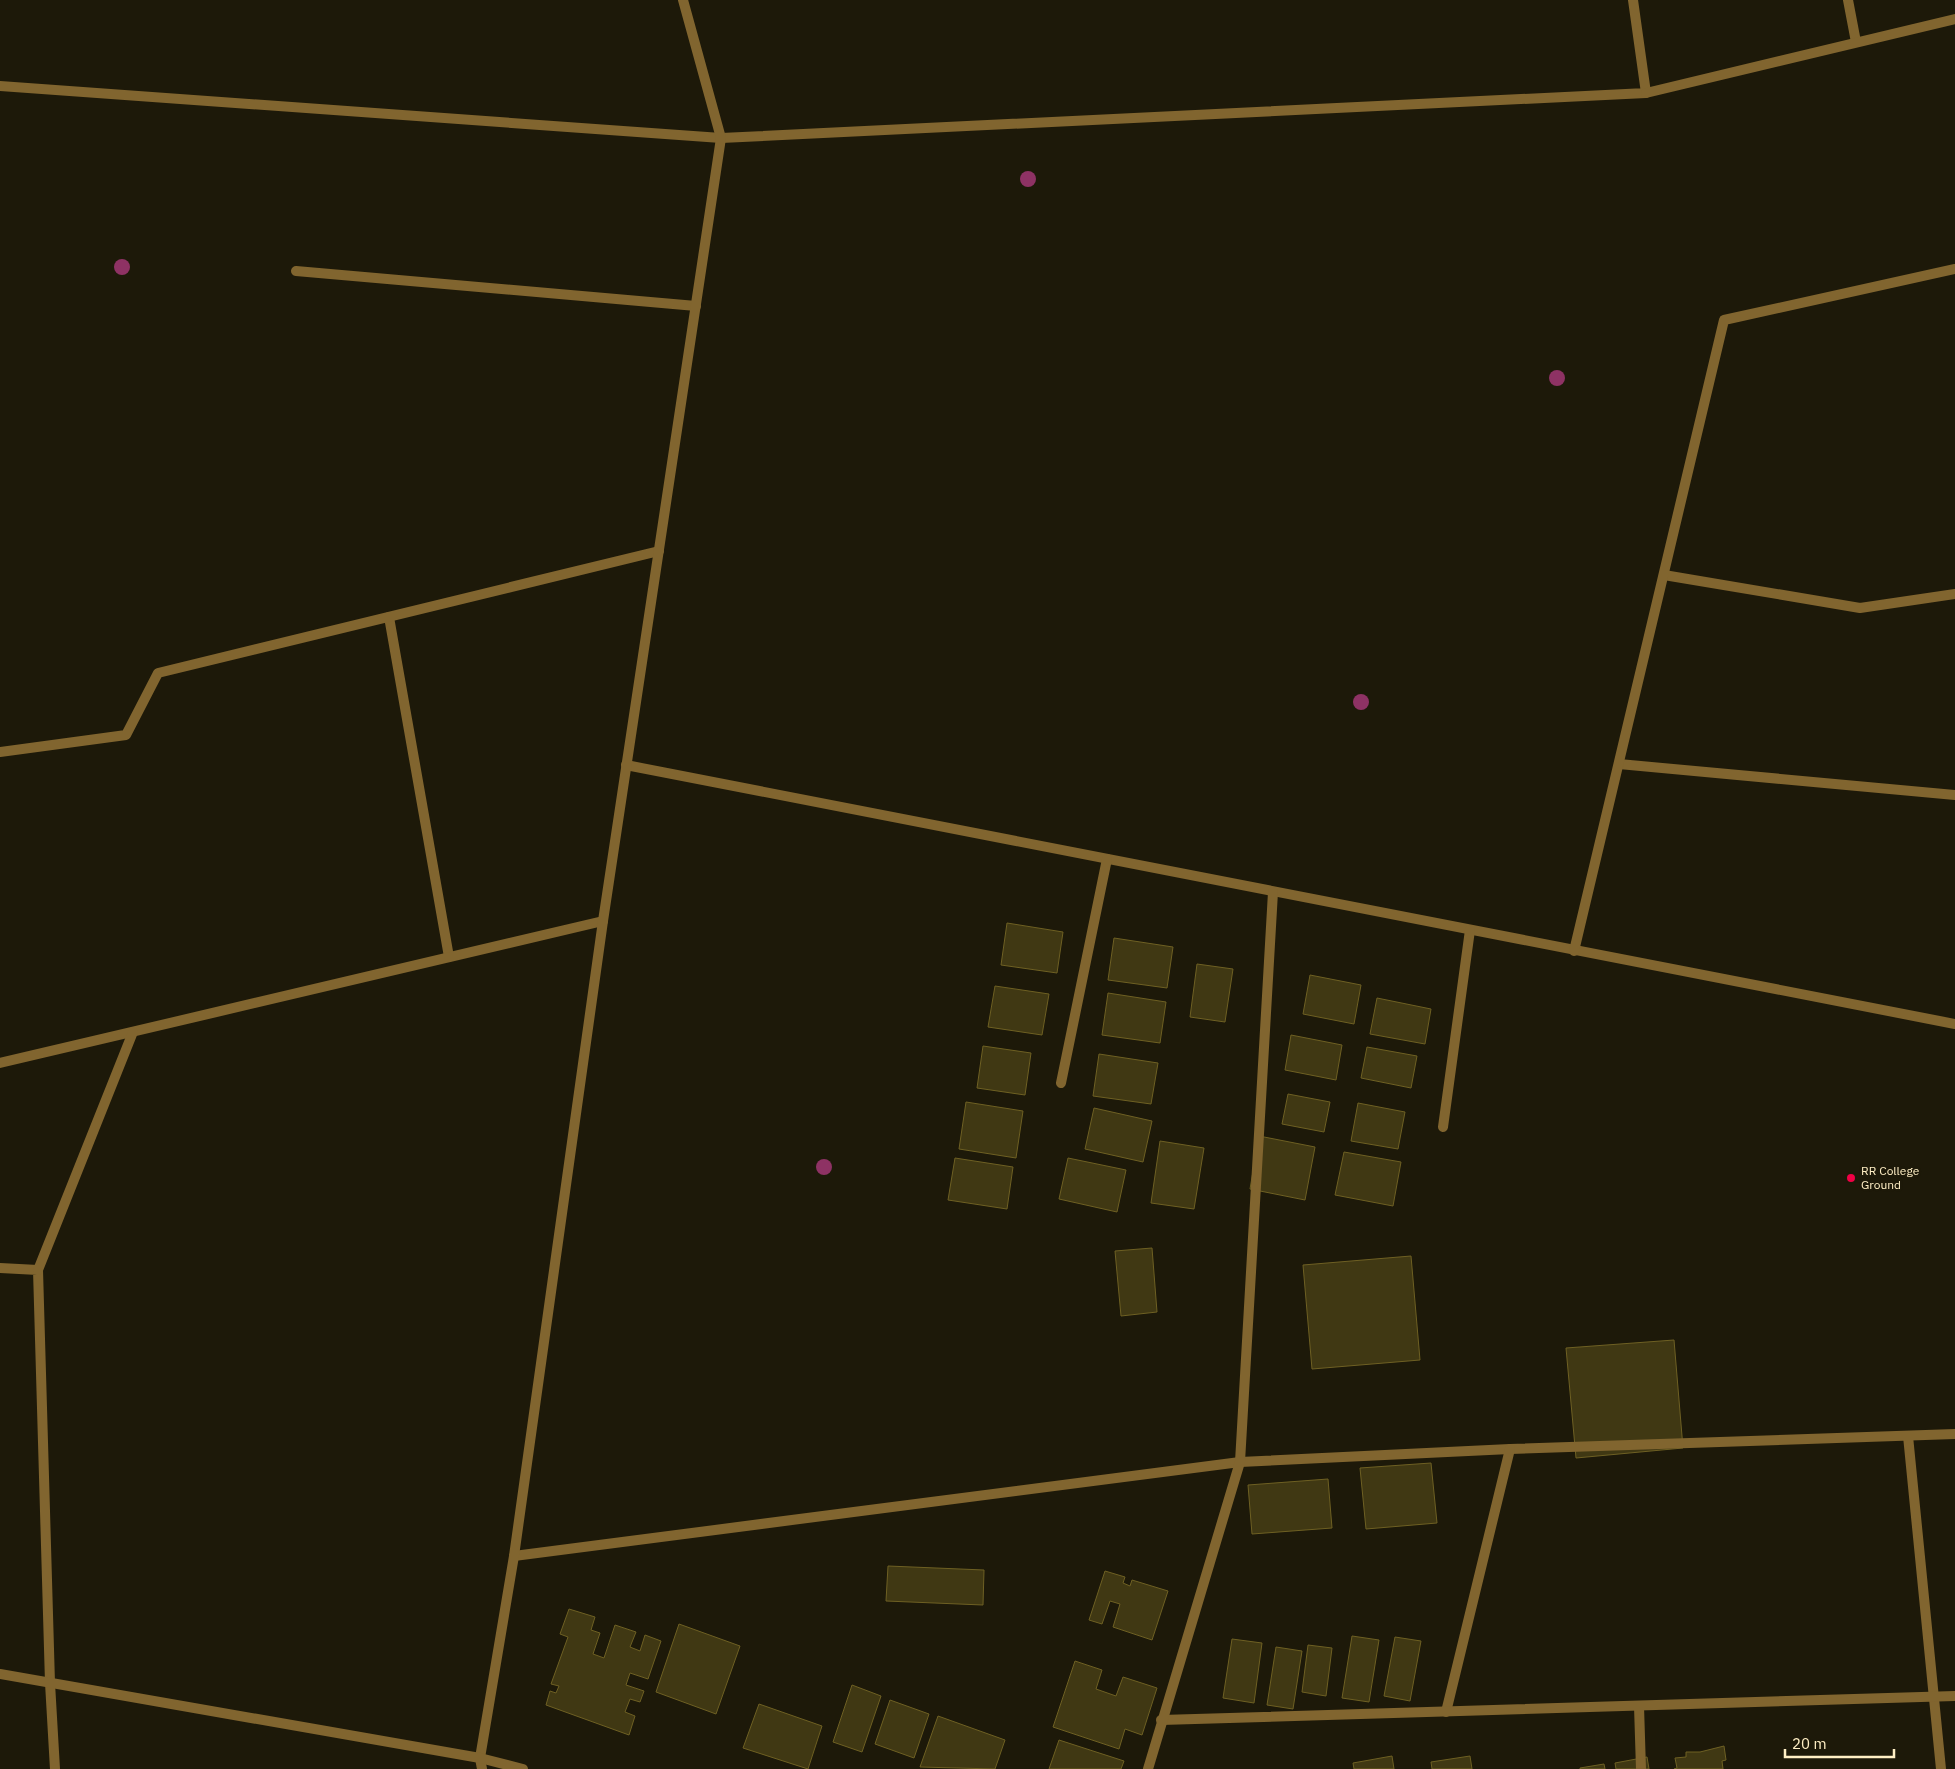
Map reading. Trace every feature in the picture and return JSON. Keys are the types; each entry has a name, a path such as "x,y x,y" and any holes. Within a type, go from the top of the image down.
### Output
{"street":[{"path":"481,1764 514,1556 603,920 721,138 683,0"},
{"path":"1633,0 1646,93"},
{"path":"1848,0 1856,42"},
{"path":"0,86 721,138 1646,93 1955,19"},
{"path":"1574,950 1724,320 1955,269"},
{"path":"296,271 696,306"},
{"path":"0,752 126,734 158,673 659,551"},
{"path":"1664,575 1860,608 1955,594"},
{"path":"389,617 449,957"},
{"path":"1619,764 1955,795"},
{"path":"626,765 1955,1024"},
{"path":"1061,1083 1107,859"},
{"path":"1148,1769 1161,1720 1240,1462 1273,892"},
{"path":"0,1063 603,920"},
{"path":"1444,1127 1470,930"},
{"path":"55,1769 50,1683 38,1270 133,1032"},
{"path":"0,1268 38,1270"},
{"path":"514,1556 1240,1462 1510,1449 1955,1434"},
{"path":"1908,1436 1941,1769"},
{"path":"1446,1712 1510,1449"},
{"path":"0,1674 481,1764 523,1769"},
{"path":"1161,1720 1955,1696"},
{"path":"1639,1706 1641,1769"}],"building":[{"path":"1007,923 1063,932 1057,973 1001,965"},
{"path":"1114,938 1173,947 1167,988 1108,980"},
{"path":"1197,964 1233,969 1225,1022 1190,1017"},
{"path":"1310,975 1361,985 1354,1024 1303,1014"},
{"path":"995,986 1049,994 1042,1035 988,1027"},
{"path":"1108,993 1166,1002 1160,1043 1102,1035"},
{"path":"1377,998 1431,1009 1425,1044 1370,1034"},
{"path":"1291,1035 1342,1045 1336,1080 1285,1070"},
{"path":"983,1046 1031,1053 1025,1095 977,1088"},
{"path":"1367,1047 1417,1056 1411,1088 1361,1078"},
{"path":"1099,1054 1158,1063 1151,1104 1093,1096"},
{"path":"1288,1094 1330,1102 1324,1132 1282,1124"},
{"path":"966,1102 1023,1111 1016,1158 959,1149"},
{"path":"1358,1103 1405,1112 1398,1149 1351,1141"},
{"path":"1094,1108 1152,1121 1143,1162 1085,1149"},
{"path":"1259,1136 1315,1147 1305,1200 1250,1189"},
{"path":"1160,1141 1204,1148 1194,1209 1151,1203"},
{"path":"1344,1152 1401,1162 1393,1206 1335,1195"},
{"path":"955,1158 1013,1167 1007,1209 948,1200"},
{"path":"1068,1158 1126,1170 1117,1212 1059,1199"},
{"path":"1152,1248 1157,1312 1121,1316 1115,1251"},
{"path":"1411,1256 1420,1360 1312,1369 1303,1265"},
{"path":"1674,1340 1683,1448 1576,1458 1566,1348"},
{"path":"1431,1463 1437,1523 1366,1529 1360,1468"},
{"path":"1328,1479 1332,1528 1252,1534 1248,1485"},
{"path":"888,1566 984,1570 983,1605 886,1601"},
{"path":"1105,1571 1125,1577 1123,1583 1130,1586 1132,1580 1168,1591 1152,1640 1113,1627 1120,1604 1110,1601 1102,1624 1089,1620"},
{"path":"569,1609 595,1617 591,1630 600,1633 593,1654 604,1658 615,1625 636,1632 630,1647 640,1651 645,1635 661,1641 648,1679 630,1673 626,1685 644,1691 640,1702 630,1699 625,1712 635,1716 629,1735 546,1705 550,1691 556,1693 559,1686 551,1684 568,1637 560,1634"},
{"path":"679,1624 740,1646 716,1714 656,1692"},
{"path":"1352,1636 1379,1640 1369,1702 1342,1698"},
{"path":"1395,1637 1421,1641 1410,1701 1384,1696"},
{"path":"1232,1639 1262,1643 1254,1703 1223,1698"},
{"path":"1308,1645 1332,1648 1326,1696 1302,1692"},
{"path":"1276,1647 1302,1651 1293,1709 1267,1705"},
{"path":"1075,1661 1102,1670 1096,1689 1116,1696 1123,1677 1157,1688 1142,1735 1125,1729 1119,1749 1053,1727"},
{"path":"852,1685 881,1696 862,1752 833,1742"},
{"path":"890,1700 929,1714 914,1758 875,1744"},
{"path":"759,1704 822,1726 808,1769 743,1748"},
{"path":"938,1716 1005,1740 995,1769 920,1767"},
{"path":"1059,1740 1124,1761 1121,1769 1049,1769"},
{"path":"1724,1746 1726,1760 1722,1761 1723,1769 1674,1769 1677,1768 1675,1758 1686,1757 1686,1752 1700,1752"},
{"path":"1392,1756 1394,1769 1354,1769 1353,1763"},
{"path":"1470,1756 1472,1769 1432,1769 1431,1762"},
{"path":"1647,1757 1649,1769 1616,1769 1615,1763"},
{"path":"1604,1764 1605,1769 1580,1769 1580,1768"}],"place":[{"name":"RR College Ground","path":"1851,1178"}]}
